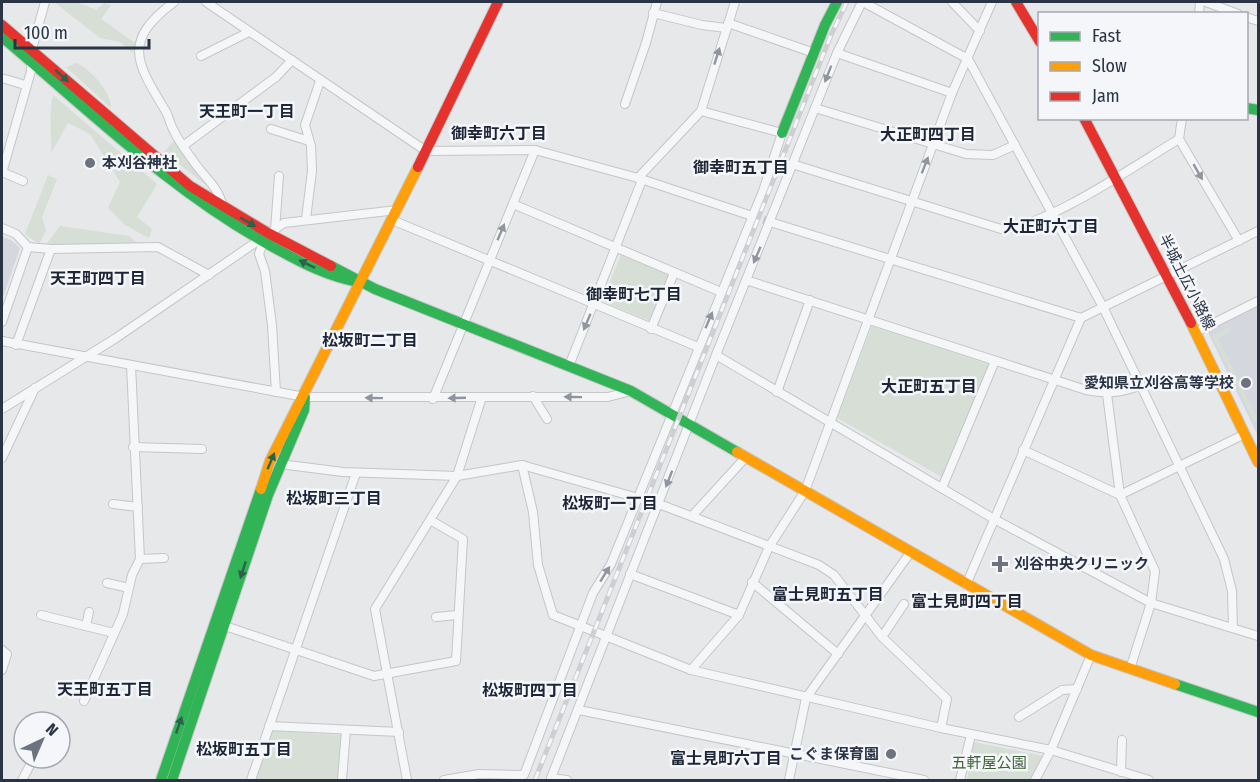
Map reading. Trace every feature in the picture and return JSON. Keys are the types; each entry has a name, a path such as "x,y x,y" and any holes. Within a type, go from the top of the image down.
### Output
{"street":[{"path":"23,181 2,172 45,2"},
{"path":"174,2 160,12 142,35 140,63 146,81 166,110 173,130 183,147 217,189 223,208"},
{"path":"206,2 426,151 535,150 640,179 752,216"},
{"path":"172,780 280,464 304,410 305,397 498,2"},
{"path":"625,104 657,2"},
{"path":"569,366 617,249 640,179 701,111 735,2"},
{"path":"444,780 479,774 524,775 593,593 611,564 752,216 814,53 837,2"},
{"path":"567,780 551,778 792,164 837,53 862,2 968,58 1103,307 1224,559 1232,591 1233,628"},
{"path":"952,2 980,31"},
{"path":"690,670 739,615 769,547 805,491 952,93 992,2"},
{"path":"1016,2 1038,39"},
{"path":"1206,2 1233,12"},
{"path":"654,14 702,25 727,25 814,53"},
{"path":"2,25 190,186 266,236 338,279 362,283 631,392 966,585 1091,654 1258,712"},
{"path":"201,56 249,32"},
{"path":"2,37 194,200 266,236"},
{"path":"837,53 952,93"},
{"path":"183,147 267,85 292,60"},
{"path":"5,79 25,85"},
{"path":"306,219 312,171 305,125 320,81"},
{"path":"815,108 933,145 980,156 993,154 1015,145"},
{"path":"701,111 783,133"},
{"name":"半城土広小路線","path":"1085,120 1168,276 1258,462"},
{"path":"1182,120 1179,139 1239,241"},
{"path":"271,129 309,141"},
{"path":"792,164 1001,228 1016,228 1053,212 1179,139"},
{"path":"432,399 535,150"},
{"path":"276,392 272,325 265,271 259,254 266,236 279,176"},
{"path":"513,204 721,292"},
{"path":"2,410 209,275 284,223 306,219 394,215 489,260 698,348"},
{"path":"770,222 1081,318"},
{"path":"2,228 16,234 28,247 51,249 158,247 209,275"},
{"path":"966,585 1081,318 1258,231"},
{"path":"2,322 28,247"},
{"path":"16,345 51,249"},
{"path":"651,329 674,273"},
{"path":"746,280 1054,380 1107,394 1141,385"},
{"path":"777,393 810,300"},
{"path":"1196,332 1258,301"},
{"path":"2,341 305,397 432,399 533,396 608,397 631,392"},
{"path":"716,355 994,519 1151,603 1258,636"},
{"path":"942,488 995,361"},
{"path":"84,701 123,614 129,588 140,559 133,447 131,365"},
{"path":"607,381 613,387 608,397"},
{"path":"2,458 35,388"},
{"path":"1107,394 1120,495 1155,572 1151,603 1130,669"},
{"path":"533,396 547,419"},
{"path":"161,780 270,461 299,402 305,397"},
{"path":"407,780 375,609 457,476 482,397"},
{"path":"1120,495 1245,434"},
{"path":"133,447 202,449"},
{"path":"1023,450 1120,495"},
{"path":"692,516 746,457"},
{"path":"280,464 356,472 457,476 522,465 659,504 819,565 834,575 882,637 947,699 941,728"},
{"path":"522,465 532,512 538,566 553,615 690,670 971,735 1051,750 1149,780"},
{"path":"250,780 340,527 356,472"},
{"path":"113,504 138,507"},
{"path":"225,626 374,676 456,661 463,538 430,520"},
{"path":"789,780 806,698 910,553"},
{"path":"140,559 164,558"},
{"path":"630,574 739,615"},
{"path":"752,582 838,654"},
{"path":"107,583 129,588"},
{"path":"882,637 904,604"},
{"path":"86,626 89,612"},
{"path":"41,615 114,633"},
{"path":"436,617 457,615"},
{"path":"2,650 7,654 2,670"},
{"path":"1035,780 1051,750 1091,654"},
{"path":"1019,717 1062,690 1077,688"},
{"path":"579,710 794,756 924,780"},
{"path":"269,726 399,732"},
{"path":"342,780 346,730"},
{"path":"960,780 971,735"},
{"path":"1113,780 1118,771 1122,740"}],"shaded area":[{"path":"2,237 11,240 20,248 2,300"},
{"name":"愛知県立刈谷高等学校","path":"1258,306 1258,436 1207,330"}],"green space":[{"path":"54,2 77,2 96,10 104,3 111,5 101,19 135,43 133,53 120,42 100,38"},
{"path":"77,63 100,82 108,95 111,108 66,67"},
{"path":"53,95 157,184 137,217 152,229 149,238 125,225 108,208 120,182 90,134 68,123 51,153 50,116"},
{"path":"175,140 209,183 207,186 164,152"},
{"path":"48,175 57,179 42,217 46,231 39,244 25,234"},
{"path":"60,226 129,236 138,244 45,246"},
{"path":"621,255 669,275 650,321 602,301"},
{"path":"872,326 991,365 942,477 837,418"},
{"path":"1231,326 1229,333 1219,339 1258,420 1254,422 1212,336"},
{"path":"273,731 344,735 339,780 255,780"},
{"name":"五軒屋公園","path":"974,742 1043,756 1030,780 967,780"}],"tunnel":[{"path":"752,216 770,222"}],"railway":[{"path":"535,780 831,35 847,2"}],"traffic: fast":[{"path":"782,133 825,25 837,2"},
{"path":"2,37 133,150 202,202 295,259 326,273 359,282"},
{"path":"1248,108 1258,110"},
{"path":"331,266 375,289 631,391 737,452"},
{"path":"172,780 268,495 304,410 305,397"},
{"path":"161,780 261,489"},
{"path":"1175,684 1258,712"}],"traffic: slow":[{"path":"261,489 270,461 418,167"},
{"path":"1191,323 1258,462"},
{"path":"737,452 1091,655 1175,684"}],"traffic: jam":[{"path":"418,167 498,2"},
{"path":"1016,2 1038,39"},
{"path":"2,25 190,186 268,233 331,266"},
{"path":"1085,120 1191,323"}],"place":[{"name":"本刈谷神社","path":"90,163"},
{"name":"愛知県立刈谷高等学校","path":"1246,383"},
{"name":"刈谷中央クリニック","path":"1000,564"},
{"name":"こぐま保育園","path":"891,754"}],"district":[{"name":"天王町一丁目","path":"247,111"},
{"name":"御幸町六丁目","path":"499,133"},
{"name":"大正町四丁目","path":"928,134"},
{"name":"御幸町五丁目","path":"741,167"},
{"name":"大正町六丁目","path":"1051,226"},
{"name":"天王町四丁目","path":"98,278"},
{"name":"御幸町七丁目","path":"634,294"},
{"name":"松坂町二丁目","path":"370,340"},
{"name":"大正町五丁目","path":"929,386"},
{"name":"松坂町三丁目","path":"334,498"},
{"name":"松坂町一丁目","path":"610,503"},
{"name":"富士見町五丁目","path":"828,594"},
{"name":"富士見町四丁目","path":"967,601"},
{"name":"天王町五丁目","path":"105,689"},
{"name":"松坂町四丁目","path":"530,690"},
{"name":"松坂町五丁目","path":"244,749"},
{"name":"富士見町六丁目","path":"726,758"}]}
